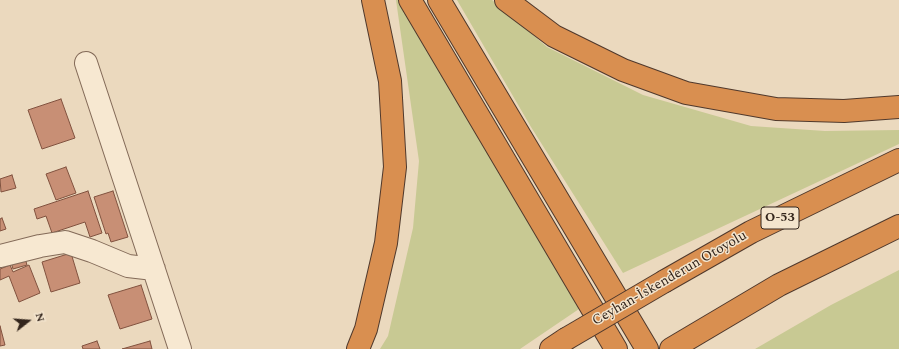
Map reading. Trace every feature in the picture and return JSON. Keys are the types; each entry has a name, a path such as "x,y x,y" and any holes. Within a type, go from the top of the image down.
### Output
{"highway":[{"path":"358,349 366,329 386,243 395,167 390,81 373,0"},
{"path":"410,0 616,349"},
{"path":"439,0 647,349"},
{"path":"506,0 554,36 623,70 686,93 776,109 844,111 899,107"},
{"name":"Ceyhan-İskenderun Otoyolu","path":"558,344 751,232 899,160"},
{"path":"671,349 779,285 899,226"},
{"path":"779,285 899,232"}],"street":[{"path":"86,63 180,349"},
{"path":"0,256 40,246 65,242 92,251 128,266 154,269"}],"green space":[{"path":"396,0 400,0 579,309 520,349 380,349 388,336 413,228 419,161"},
{"path":"457,0 492,0 547,47 643,95 751,126 825,131 899,130 899,144 623,273 531,127"},
{"path":"899,270 899,349 755,349 831,305"}],"building":[{"path":"61,99 75,138 42,149 28,110"},
{"path":"66,167 76,193 56,200 46,174"},
{"path":"12,175 16,188 1,192 0,179"},
{"path":"88,191 102,233 90,237 85,222 52,233 46,216 37,219 34,209"},
{"path":"113,191 128,237 111,242 108,233 106,234 94,197"},
{"path":"2,218 6,229 0,231 0,219"},
{"path":"71,253 80,283 51,292 42,262"},
{"path":"25,258 27,265 13,269 11,262"},
{"path":"10,265 13,272 29,265 40,293 19,302 9,276 0,280 0,269"},
{"path":"141,285 152,319 120,329 108,295"},
{"path":"0,326 5,345 0,346"},
{"path":"97,341 100,349 83,349 82,346"},
{"path":"150,341 152,349 122,349"}]}
